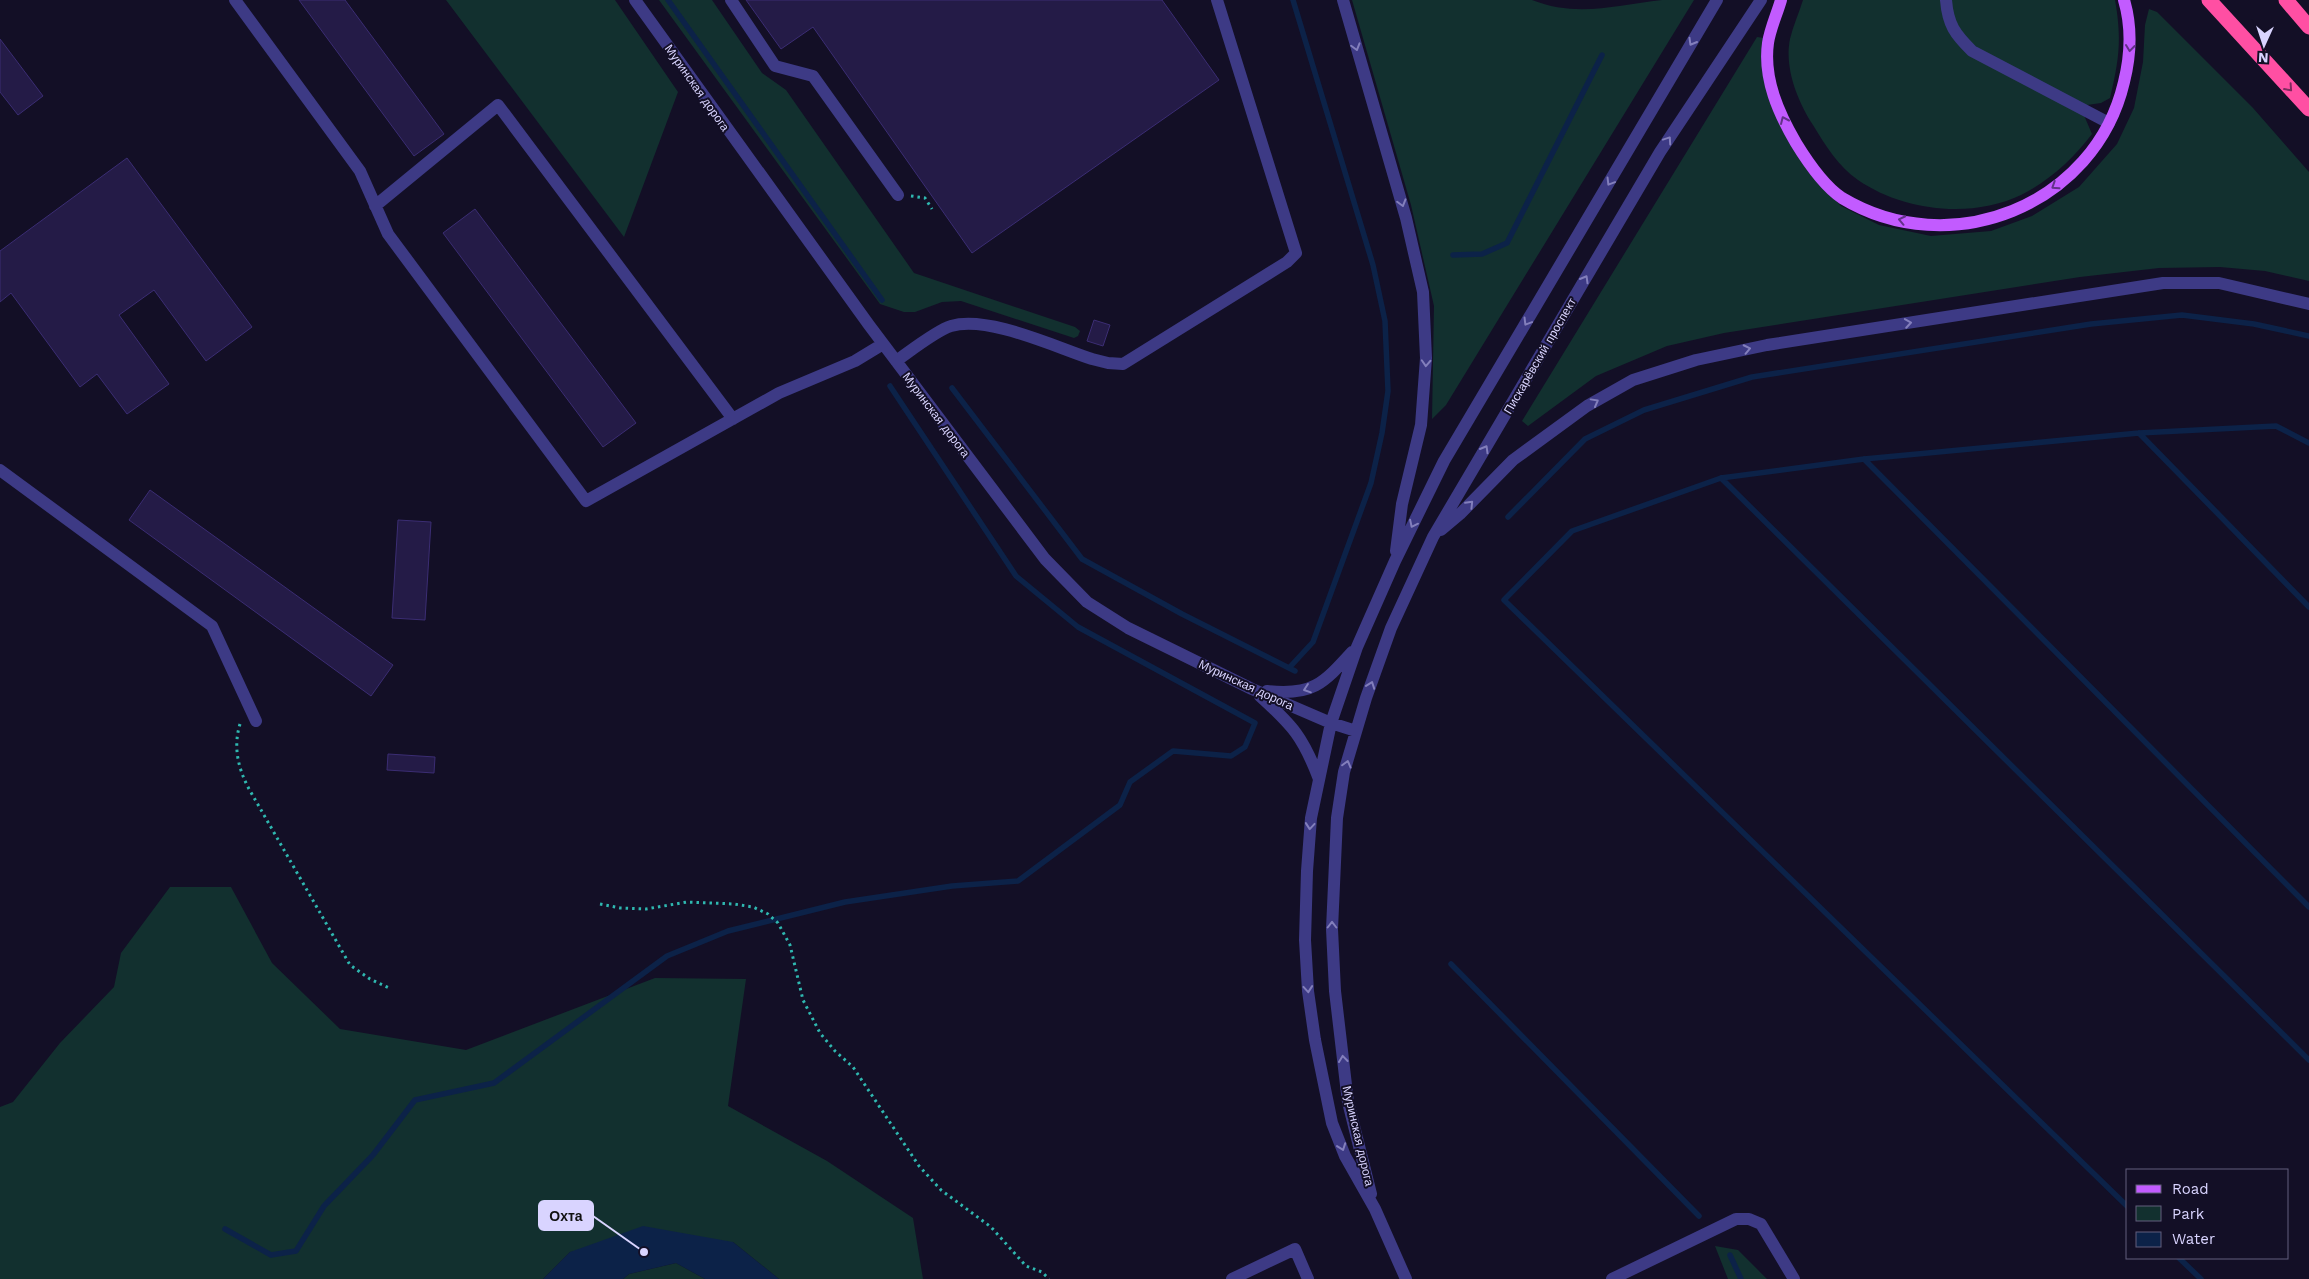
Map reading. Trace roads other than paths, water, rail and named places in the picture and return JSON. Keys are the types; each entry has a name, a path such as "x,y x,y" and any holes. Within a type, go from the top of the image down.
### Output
{"highway":[{"path":"2209,0 2309,109"},
{"path":"2286,0 2309,27"}],"main road":[{"path":"1781,0 1768,43 1768,68 1774,99 1787,127 1810,165 1841,197 1878,215 1928,226 1979,223 2018,210 2061,182 2086,158 2110,123 2120,97 2127,69 2131,38 2124,0"}],"street":[{"path":"235,0 360,171 388,234 586,501 779,393 854,361 882,344"},
{"name":"Муринская дорога","path":"635,0 882,344 1045,559 1087,602 1128,628 1252,689 1331,723 1356,731 1344,772 1337,818 1332,929 1335,991 1348,1102 1374,1209"},
{"path":"732,0 775,66 813,76 898,195"},
{"path":"896,361 949,326 972,322 994,326 1100,361 1123,364 1287,262 1296,254 1217,0"},
{"path":"1343,0 1406,218 1423,292 1426,358 1421,425 1402,504 1395,561"},
{"path":"1331,723 1357,647 1395,561 1444,461 1717,0"},
{"name":"Пискарёвский проспект","path":"1356,731 1391,628 1433,537 1660,152 1761,0"},
{"path":"1946,0 1947,17 1956,35 1972,51 2110,123"},
{"path":"375,206 498,105 733,419"},
{"path":"1433,537 1460,514 1513,460 1587,406 1633,380 1696,360 1776,344 2163,283 2219,284 2309,304"},
{"path":"0,470 212,626 256,721"},
{"path":"1252,689 1284,693 1307,690 1328,678 1357,647"},
{"path":"1252,689 1290,724 1307,749 1318,778"},
{"name":"Муринская дорога","path":"1331,723 1311,818 1306,887 1308,992 1321,1074 1332,1122 1345,1156 1374,1209 1406,1279"},
{"path":"1612,1279 1736,1219 1749,1219 1761,1224 1794,1279"},
{"path":"1232,1279 1295,1249 1308,1279"}],"water":[{"path":"643,1226 733,1242 779,1279 705,1279 676,1263 629,1274 623,1279 543,1279 570,1252"}],"waterway":[{"path":"668,0 882,300"},
{"path":"1289,668 1313,642 1371,483 1382,433 1388,391 1385,321 1373,265 1293,0"},
{"path":"1453,255 1482,254 1507,243 1602,55"},
{"path":"1508,517 1585,439 1644,410 1752,377 2091,324 2182,315 2254,324 2309,336"},
{"path":"225,1229 271,1255 296,1251 324,1206 373,1155 415,1100 494,1083 667,956 728,931 845,902 952,886 1018,881 1120,805 1130,782 1173,751 1231,756 1245,747 1255,723 1078,627 1016,576 890,386"},
{"path":"952,388 1082,559 1182,614 1295,671"},
{"path":"2126,1205 1504,600 1572,531 1721,478 1864,459 2139,433 2276,426 2309,443"},
{"path":"2139,433 2309,607"},
{"path":"1864,459 2309,907"},
{"path":"1721,478 2309,1060"},
{"path":"1451,964 1699,1216"},
{"path":"1730,1255 1741,1279"},
{"path":"2180,1259 2201,1279"}],"place":[{"name":"Охта","path":"644,1252"}]}
